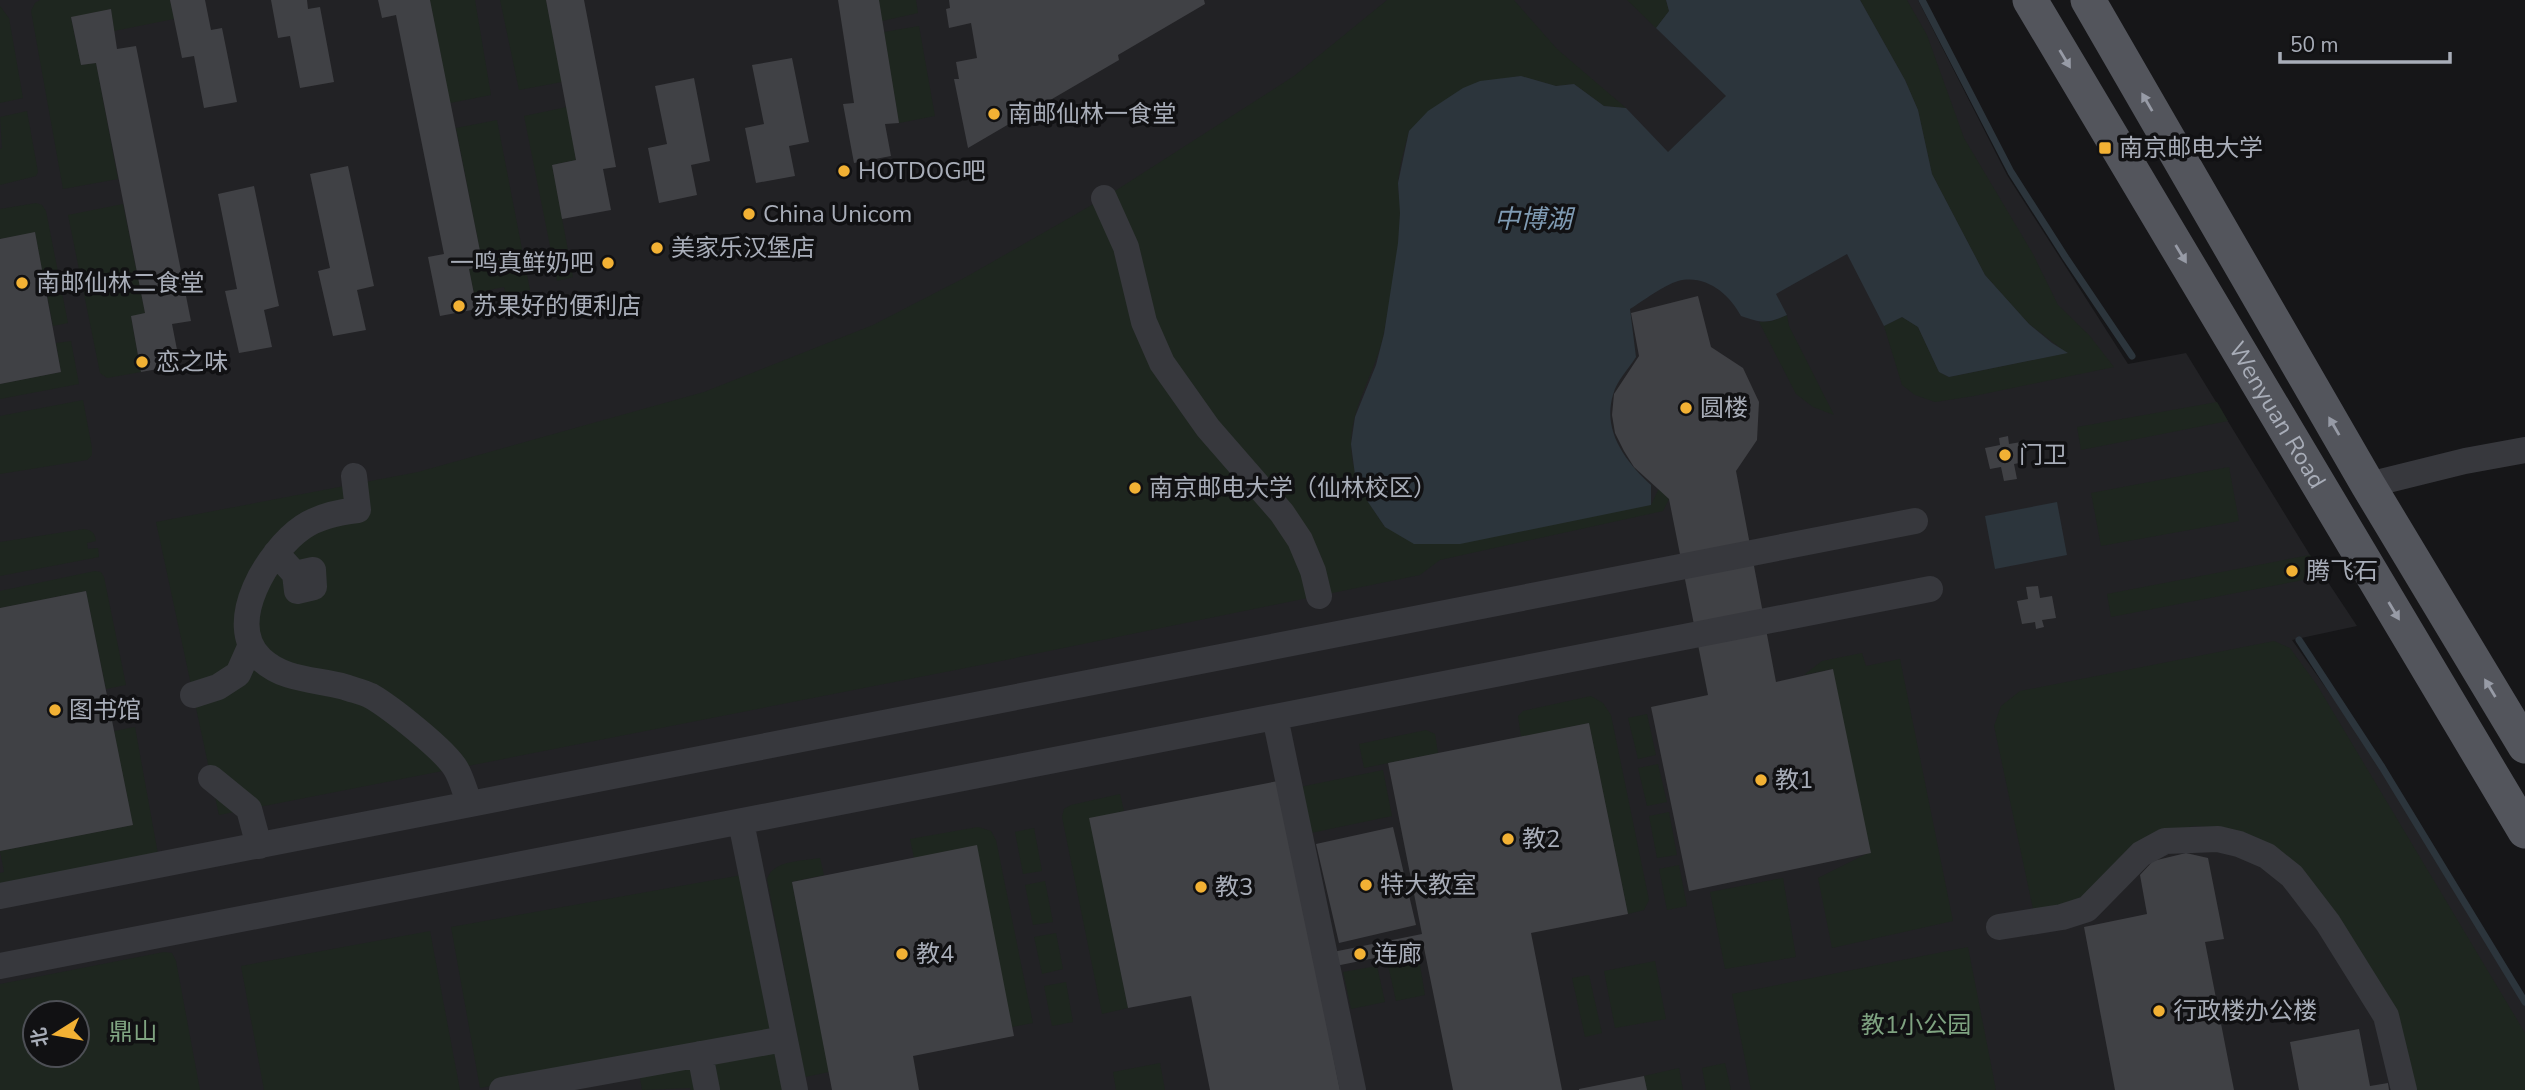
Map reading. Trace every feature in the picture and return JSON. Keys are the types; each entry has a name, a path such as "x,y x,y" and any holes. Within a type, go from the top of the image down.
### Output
{"main road":[{"name":"Wenyuan Road","path":"2030,0 2525,831"},
{"name":"Wenyuan Road","path":"2088,0 2368,485 2525,747"}],"street":[{"path":"1104,198 1126,247 1144,322 1162,363 1208,428 1282,513 1300,540 1313,571 1319,596"},
{"path":"2368,485 2465,461 2525,450"},
{"path":"354,476 358,510 332,514 304,526 276,553 257,581 247,628 250,647 262,661 300,680 324,682 370,696 440,751 456,769 470,804"},
{"path":"0,896 1915,521"},
{"path":"276,553 295,574"},
{"path":"0,966 1930,589"},
{"path":"193,695 218,687 238,674 250,647"},
{"path":"1275,717 1353,1090"},
{"path":"211,778 249,809 259,846"},
{"path":"741,822 794,1090"},
{"path":"1999,927 2062,917 2087,909 2141,854 2165,841 2218,839 2239,844 2267,856 2292,876 2328,923 2386,1016 2404,1090"},
{"path":"502,1090 784,1039"},
{"path":"700,1054 707,1090"}],"shaded area":[{"name":"南京邮电大学（仙林校区）","path":"0,0 1918,0 2007,175 2128,364 2186,353 2310,555 2357,626 2292,640 2382,767 2525,1002 2525,1090 0,1090"}],"green space":[{"path":"40,0 170,0 174,19 114,31 111,9 71,18 81,65 96,63 118,179 63,189 31,11"},
{"path":"430,0 475,0 491,95 450,103"},
{"path":"500,0 546,0 562,82 519,90"},
{"path":"879,0 916,0 918,13 882,21"},
{"path":"1387,0 1514,0 1557,49 1626,108 1604,106 1574,84 1556,86 1520,76 1502,79 1409,131 1399,176 1398,244 1384,332 1352,430 1354,467 1366,498 1385,527 1651,505 1659,488 1669,499 1663,511 1440,560 1420,575 991,663 219,815 156,522 418,472 704,392 873,325 966,277 1104,198 1294,76"},
{"path":"1627,0 1666,0 1669,11 1656,28"},
{"path":"1860,0 1907,0 1927,35 1964,138 2033,254 2058,305 2089,335 2114,367 1935,402 1915,395 1902,385 1884,326 1902,317 1918,327 1939,372 1949,377 2067,353 2029,324 1985,275 1932,174 1918,110 1905,80"},
{"path":"0,6 9,18 23,98 0,103"},
{"path":"919,26 935,116 899,123 884,32"},
{"path":"567,107 576,160 552,165 573,277 557,281 524,116"},
{"path":"27,111 38,172 36,176 0,185 0,117"},
{"path":"497,120 530,290 506,295 504,287 474,293 469,269 483,266 456,128"},
{"path":"36,203 42,205 46,211 68,323 53,326 35,233 0,239 0,209"},
{"path":"123,204 145,313 131,317 141,372 107,378 100,373 68,215"},
{"path":"1787,315 1789,326 1834,415 1813,407 1796,394 1759,322 1772,321"},
{"path":"71,341 79,384 0,399 0,384 61,372 56,343"},
{"path":"83,400 92,448 92,455 87,460 0,474 0,416"},
{"path":"2217,402 2228,421 2081,450 2077,427"},
{"path":"2229,467 2239,521 2101,546 2091,493"},
{"path":"84,529 94,534 96,541 87,543 88,549 98,548 99,557 0,576 0,542"},
{"path":"2310,555 2324,576 2111,617 2107,594"},
{"path":"101,572 104,577 126,685 106,689 86,591 0,608 0,591"},
{"path":"2274,641 2290,648 2317,685 2525,1033 2525,1090 2414,1090 2413,1084 2268,847 2232,829 2195,826 2155,833 2072,905 2033,909 1994,726 2001,706 2020,691"},
{"path":"1862,653 1866,666 1900,659 1953,921 1832,948 1818,878 1870,852 1832,669 1804,675 1822,661"},
{"path":"1591,696 1603,703 1611,715 1649,900 1644,910 1628,914 1589,723 1521,737 1518,716 1523,711"},
{"path":"1647,714 1656,755 1638,759 1628,718"},
{"path":"135,727 158,854 0,890 0,873 4,872 0,851 133,825 114,731"},
{"path":"1426,730 1435,734 1438,753 1364,768 1359,744"},
{"path":"1658,764 1667,802 1647,806 1638,768"},
{"path":"1383,770 1392,816 1311,833 1300,787"},
{"path":"1120,794 1124,811 1090,819 1128,1008 1102,1014 1062,817 1064,809 1071,805"},
{"path":"1669,812 1677,855 1657,858 1649,816"},
{"path":"978,827 991,831 996,840 1033,1023 1012,1027 914,858 910,839"},
{"path":"1034,828 1042,871 1023,874 1015,832"},
{"path":"820,858 824,875 792,882 829,1072 805,1077 767,879 775,868 782,865"},
{"path":"1679,865 1687,906 1667,910 1659,869"},
{"path":"742,875 773,1035 480,1088 451,927"},
{"path":"1783,878 1796,957 1725,969 1710,892"},
{"path":"1045,881 1053,922 1033,925 1025,885"},
{"path":"430,931 460,1090 264,1090 241,966"},
{"path":"1056,933 1063,969 1042,974 1034,937"},
{"name":"教1小公园","path":"1968,947 1996,1090 1751,1090 1732,994"},
{"name":"鼎山","path":"164,952 172,953 176,961 200,1090 0,1090 0,984"},
{"path":"1419,959 1425,995 1396,1001 1388,965"},
{"path":"1655,961 1666,1019 1615,1028 1604,971"},
{"path":"1377,966 1385,1002 1351,1009 1343,972"},
{"path":"1589,975 1602,1033 1585,1037 1572,978"},
{"path":"1066,982 1073,1022 1052,1026 1044,986"},
{"path":"776,1049 784,1090 712,1090 707,1062"},
{"path":"691,1061 704,1090 642,1090 640,1078 643,1072"},
{"path":"1160,1063 1165,1090 1116,1090 1113,1072"},
{"path":"1725,1063 1731,1090 1706,1090 1702,1068"},
{"path":"1679,1068 1683,1090 1647,1090 1644,1076"}],"water":[{"name":"中博湖","path":"1666,0 1860,0 1905,80 1918,110 1932,174 1985,275 2029,324 2068,353 1949,377 1939,372 1918,327 1902,317 1884,326 1847,254 1776,294 1787,315 1769,321 1741,316 1723,293 1707,283 1698,280 1678,281 1630,309 1636,357 1617,385 1610,408 1618,445 1651,485 1651,505 1460,544 1414,544 1385,527 1368,502 1355,475 1351,444 1355,417 1376,365 1384,334 1398,243 1398,183 1409,131 1428,111 1463,88 1480,81 1521,76 1556,86 1574,84 1604,106 1626,108 1668,152 1726,96 1656,28 1669,11"},
{"path":"2057,502 2067,555 1995,569 1985,516"}],"building":[{"path":"170,0 205,0 211,30 222,28 237,102 204,108 194,56 182,58"},
{"path":"271,0 307,0 308,9 320,7 334,82 300,88 290,36 278,38"},
{"path":"378,0 430,0 483,266 469,269 477,309 440,316 428,257 444,254 396,15 382,18"},
{"path":"546,0 584,0 616,167 603,169 611,210 562,219 552,165 576,160"},
{"path":"838,0 879,0 899,123 885,124 891,156 854,163 843,104 854,103"},
{"path":"949,0 1204,0 1205,4 1118,55 1119,60 968,148 954,79 959,79 956,62 977,58 971,23 949,28 946,9 950,8"},
{"path":"111,9 117,49 136,46 191,321 172,324 180,365 141,372 131,316 145,313 96,63 81,65 71,17"},
{"path":"792,58 809,142 789,146 795,176 756,183 745,128 764,124 752,65"},
{"path":"694,78 710,161 691,165 697,195 659,203 648,148 667,144 655,86"},
{"path":"348,166 374,286 357,290 366,330 333,336 318,271 330,268 310,174"},
{"path":"254,186 279,306 264,310 272,347 239,353 225,291 237,289 218,194"},
{"name":"南邮仙林二食堂","path":"35,232 61,372 0,384 0,239"},
{"path":"1698,296 1711,347 1743,368 1759,402 1757,440 1736,471 1776,682 1833,669 1871,853 1689,891 1651,707 1708,695 1669,499 1634,467 1615,433 1612,415 1614,394 1639,356 1631,313"},
{"name":"门卫","path":"2008,436 2009,444 2021,442 2025,462 2014,464 2017,479 2004,481 2001,467 1990,469 1985,448 2000,445 1999,438"},
{"path":"2038,586 2040,598 2052,596 2056,618 2042,620 2044,627 2036,629 2035,622 2022,624 2017,601 2028,599 2026,587"},
{"name":"图书馆","path":"86,591 133,825 0,851 0,608"},
{"path":"1589,723 1628,914 1531,933 1562,1090 1453,1090 1424,948 1316,970 1340,1090 1210,1090 1191,996 1128,1008 1089,818 1278,781 1313,956 1422,934 1388,763"},
{"name":"特大教室","path":"1393,827 1416,925 1339,943 1316,844"},
{"name":"教4","path":"977,845 1014,1036 913,1056 919,1090 832,1090 792,882"},
{"name":"行政楼办公楼","path":"2186,853 2208,858 2224,939 2205,942 2234,1090 2115,1090 2084,927 2147,914 2140,875 2153,861"},
{"name":"行政楼办公楼","path":"2359,1029 2370,1086 2388,1083 2389,1090 2299,1090 2290,1042"},
{"path":"1644,1076 1647,1090 1579,1090 1579,1089"}],"waterway":[{"path":"1922,0 2011,172 2132,356"},
{"path":"2299,640 2382,767 2525,1002"}],"place":[{"name":"南邮仙林一食堂","path":"994,114"},
{"name":"南京邮电大学","path":"2105,148"},
{"name":"HOTDOG吧","path":"844,171"},
{"name":"China Unicom","path":"749,214"},
{"name":"美家乐汉堡店","path":"657,248"},
{"name":"一鸣真鲜奶吧","path":"608,263"},
{"name":"南邮仙林二食堂","path":"22,283"},
{"name":"苏果好的便利店","path":"459,306"},
{"name":"恋之味","path":"142,362"},
{"name":"圆楼","path":"1686,408"},
{"name":"门卫","path":"2005,455"},
{"name":"南京邮电大学（仙林校区）","path":"1135,488"},
{"name":"腾飞石","path":"2292,571"},
{"name":"图书馆","path":"55,710"},
{"name":"教1","path":"1761,780"},
{"name":"教2","path":"1508,839"},
{"name":"特大教室","path":"1366,885"},
{"name":"教3","path":"1201,887"},
{"name":"教4","path":"902,954"},
{"name":"连廊","path":"1360,954"},
{"name":"行政楼办公楼","path":"2159,1011"}]}
